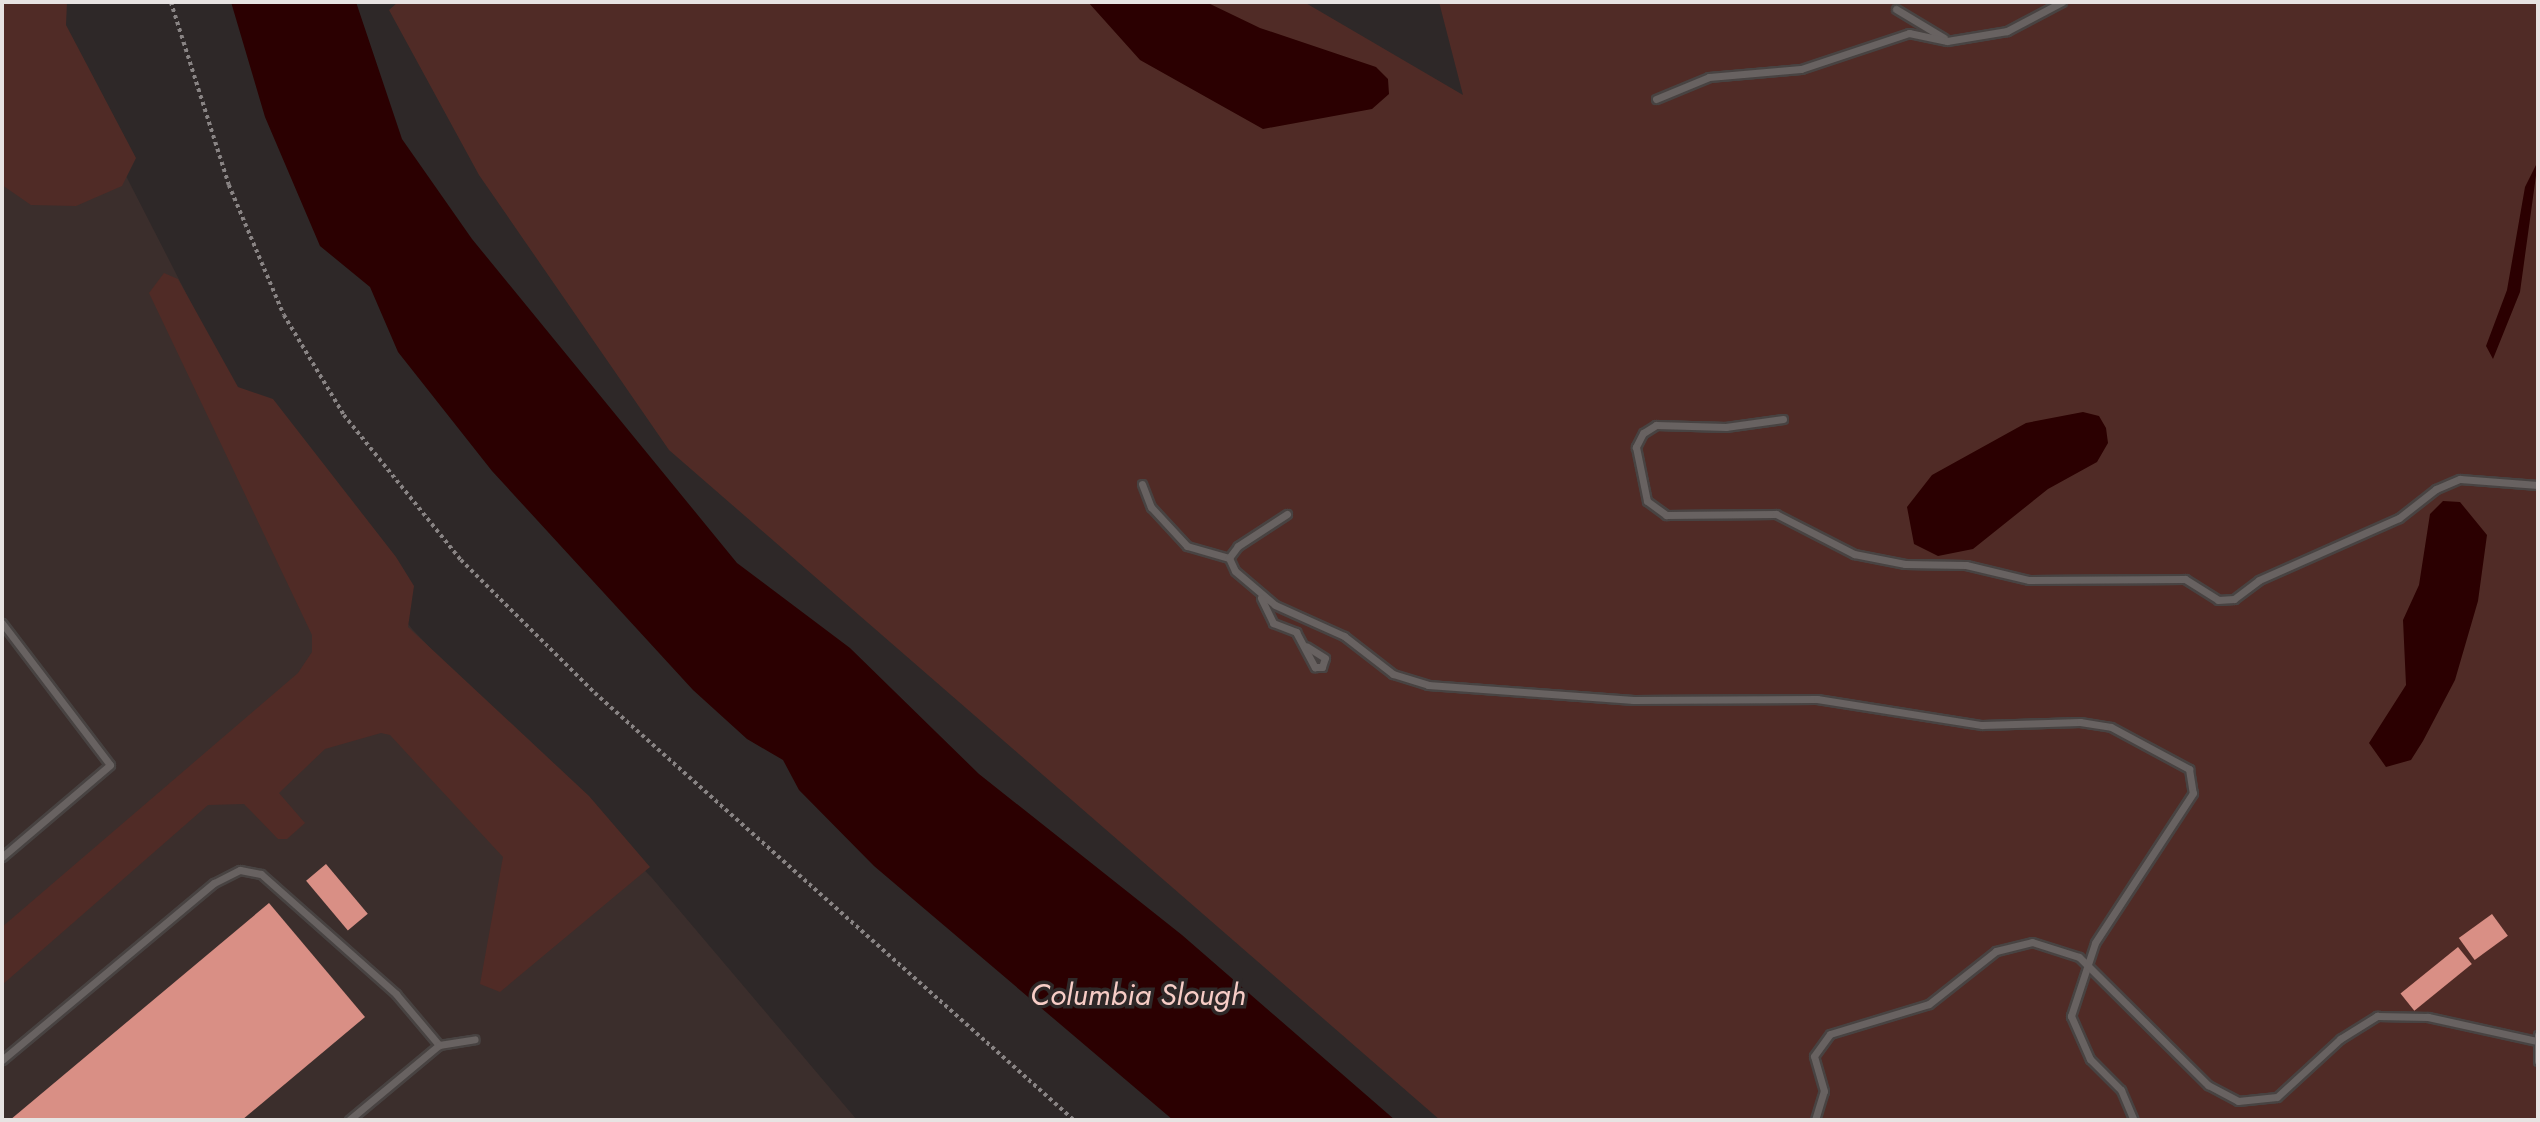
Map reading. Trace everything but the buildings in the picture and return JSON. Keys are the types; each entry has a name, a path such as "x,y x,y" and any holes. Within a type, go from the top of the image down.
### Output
{"lane":[{"path":"1656,99 1709,77 1801,69 1909,33 1947,41 2007,31 2062,2"},
{"path":"1896,9 1947,41"},
{"path":"1783,419 1726,427 1657,425 1643,433 1636,447 1653,510 1776,514 1854,554 1905,565 1966,565 2029,580 2185,579 2218,600 2234,599 2259,580 2399,519 2435,489 2460,480 2538,485"},
{"path":"1142,484 1151,507 1187,545 1229,558 1259,594 1273,623 1292,630 1307,646"},
{"path":"1229,558 1287,514"},
{"path":"1259,594 1344,636 1393,674 1428,685 1633,701 1816,699 1982,725 2080,722 2111,727 2189,769 2196,781 2174,832 2095,943 2071,1016 2090,1059 2121,1090 2134,1120"},
{"path":"2,623 110,765 2,857"},
{"path":"2,1060 214,883 240,870 261,874 396,994 439,1045"},
{"path":"1815,1120 1824,1091 1814,1056 1830,1034 1938,999 2012,944 2059,946 2088,966 2208,1085 2253,1104 2301,1080 2340,1039 2377,1016 2428,1017 2538,1038 2538,1061"},
{"path":"349,1120 439,1045 475,1039"}],"path":[{"path":"171,2 229,185 284,315 344,415 461,560 585,684 1074,1120"}],"shaded area":[{"path":"2,2 67,2 66,25 136,158 122,186 76,206 31,205 2,185"},
{"path":"398,2 1304,2 1463,95 1439,2 2538,2 2538,1120 1440,1120 669,450 479,175 389,10"},
{"path":"2,34 124,172 228,375 319,514 413,630 652,878 857,1120 2,1120"},
{"path":"164,273 178,279 238,387 273,399 396,557 414,586 408,627 589,796 650,867 500,992 480,984 503,857 390,735 381,733 325,749 279,793 305,823 287,839 278,839 244,804 208,805 2,985 2,927 298,673 312,652 312,635 149,293"}],"water":[{"name":"Columbia Slough","path":"231,2 356,2 402,139 472,239 737,563 850,648 979,774 1182,935 1395,1120 1173,1120 874,866 799,790 783,760 747,739 693,690 492,471 398,352 370,287 320,246 265,117"},
{"path":"1088,2 1206,2 1260,28 1376,67 1388,79 1389,94 1372,109 1263,129 1140,60"},
{"path":"2538,161 2520,292 2493,359 2486,346 2507,290 2525,187"},
{"path":"2083,412 2099,416 2106,428 2108,443 2097,462 2048,489 1973,549 1938,556 1914,544 1907,507 1932,475 2026,423"},
{"path":"2443,501 2460,502 2487,535 2478,601 2455,680 2423,741 2411,760 2386,767 2369,743 2406,685 2403,620 2419,585 2430,514"}]}
